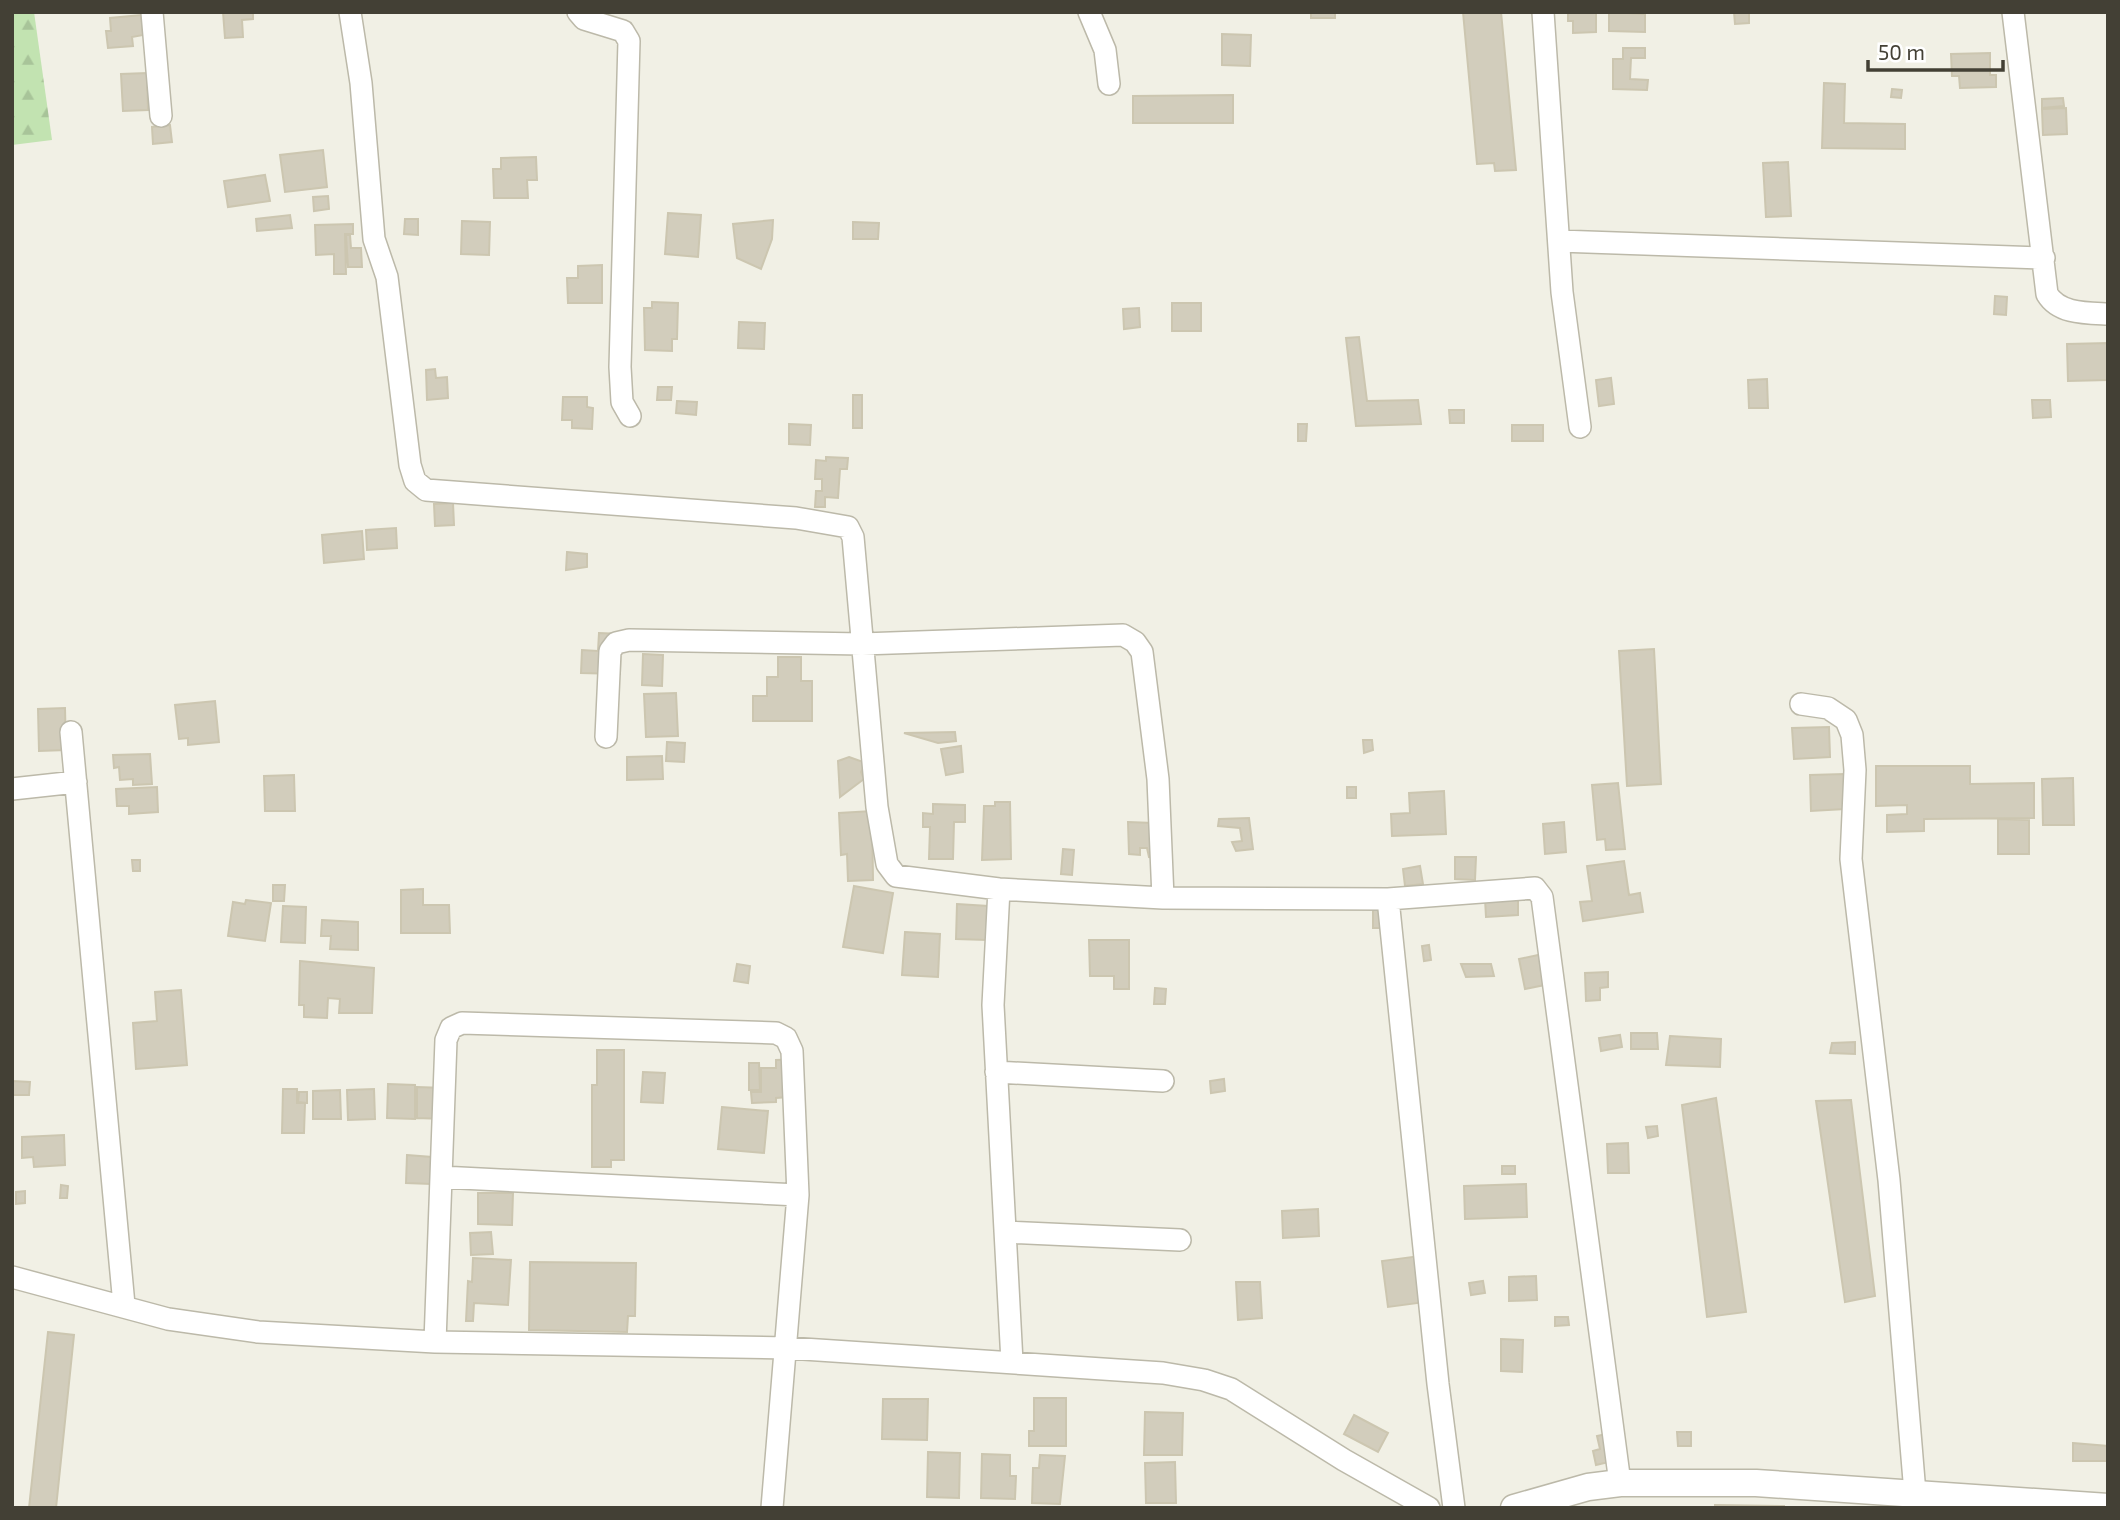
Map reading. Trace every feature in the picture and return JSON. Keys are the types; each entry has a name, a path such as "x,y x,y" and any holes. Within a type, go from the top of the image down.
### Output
{"street":[{"path":"152,12 161,117"},
{"path":"350,12 360,83 374,239 387,276 410,466 415,481 426,490 796,518 848,527 853,537 877,807 887,864 896,876 907,880 999,889 1163,898 1388,899 1535,888 1542,897 1620,1483"},
{"path":"578,12 584,19 623,31 629,41 620,367 622,402 630,416"},
{"path":"1089,12 1105,50 1109,84"},
{"path":"1543,12 1562,292 1580,427"},
{"path":"2013,12 2047,294 2052,302 2062,308 2108,314"},
{"path":"1559,241 2043,258"},
{"path":"606,737 610,651 616,643 629,640 862,644 1123,635 1135,642 1142,652 1158,779 1163,898"},
{"path":"1801,704 1828,708 1846,720 1852,735 1855,770 1851,859 1889,1180 1915,1493"},
{"path":"71,732 124,1305"},
{"path":"12,789 76,782"},
{"path":"999,889 993,1005 1012,1362"},
{"path":"1388,899 1438,1384 1454,1508"},
{"path":"435,1342 446,1040 451,1028 462,1023 776,1033 786,1038 792,1051 798,1195 788,1348 772,1508"},
{"path":"996,1072 1163,1082"},
{"path":"441,1177 798,1195"},
{"path":"1005,1232 1181,1240"},
{"path":"12,1277 208,1327 435,1342 788,1348 1163,1373 1213,1383 1231,1390 1344,1460 1429,1508"},
{"path":"1514,1508 1588,1487 1620,1483 1756,1483 2108,1507"}],"green space":[{"path":"12,12 34,12 52,140 12,145"}],"building":[{"path":"223,12 253,12 253,19 242,20 243,37 225,38"},
{"path":"1311,12 1335,12 1335,18 1311,18"},
{"path":"1463,12 1501,12 1516,170 1495,171 1494,163 1477,164"},
{"path":"1568,12 1596,12 1596,32 1573,33 1573,21 1568,21"},
{"path":"1609,12 1645,14 1645,32 1609,31"},
{"path":"1734,12 1749,12 1749,23 1735,24"},
{"path":"141,15 143,35 132,37 133,46 108,48 106,31 111,31 110,18"},
{"path":"1222,34 1251,35 1250,66 1222,65"},
{"path":"1623,48 1645,48 1645,58 1631,58 1630,79 1648,80 1647,90 1613,89 1613,59 1623,59"},
{"path":"1990,53 1990,75 1996,75 1996,87 1960,88 1959,76 1952,76 1951,54"},
{"path":"147,73 148,110 123,111 121,74"},
{"path":"1824,83 1845,84 1844,123 1905,124 1905,149 1822,148"},
{"path":"1892,89 1902,90 1901,98 1891,97"},
{"path":"1233,95 1233,123 1133,123 1133,96"},
{"path":"2063,98 2064,106 2042,108 2042,99"},
{"path":"2066,108 2067,134 2043,135 2042,109"},
{"path":"170,125 172,142 153,144 152,127"},
{"path":"323,150 327,187 285,192 280,155"},
{"path":"536,157 537,180 527,180 528,198 494,198 493,169 501,169 501,158"},
{"path":"1788,162 1791,216 1766,217 1763,163"},
{"path":"265,175 270,201 228,207 224,181"},
{"path":"328,196 329,209 314,211 313,197"},
{"path":"668,213 701,215 698,257 665,254"},
{"path":"290,215 292,228 257,231 256,219"},
{"path":"405,219 418,219 418,235 404,234"},
{"path":"773,220 772,239 761,269 737,258 733,224"},
{"path":"462,221 490,222 489,255 461,254"},
{"path":"853,222 879,223 878,239 853,239"},
{"path":"353,224 353,234 345,234 346,274 334,274 334,254 316,255 315,225"},
{"path":"346,235 350,235 351,248 361,248 362,267 348,267"},
{"path":"602,265 602,303 568,303 567,278 578,278 578,266"},
{"path":"1995,296 2007,297 2006,315 1994,314"},
{"path":"652,302 678,303 677,339 672,339 672,351 645,350 644,308 652,308"},
{"path":"1172,303 1201,303 1201,331 1172,331"},
{"path":"1139,308 1140,327 1124,329 1123,309"},
{"path":"739,322 765,323 764,349 738,348"},
{"path":"1359,337 1367,401 1418,400 1421,424 1356,426 1346,338"},
{"path":"2108,343 2108,380 2068,381 2067,344"},
{"path":"435,369 436,378 447,377 448,398 427,400 426,370"},
{"path":"1611,378 1614,404 1599,406 1596,380"},
{"path":"1767,379 1768,408 1749,408 1748,380"},
{"path":"658,387 672,387 671,400 657,400"},
{"path":"853,395 862,395 862,428 853,428"},
{"path":"563,397 587,397 587,407 593,408 592,429 572,428 572,420 562,420"},
{"path":"2032,400 2050,400 2051,417 2033,418"},
{"path":"677,401 697,402 696,415 676,413"},
{"path":"1449,410 1464,410 1464,423 1450,423"},
{"path":"789,424 811,425 810,445 789,444"},
{"path":"1298,424 1307,424 1306,441 1298,441"},
{"path":"1512,425 1543,425 1543,441 1512,441"},
{"path":"826,457 848,458 847,469 840,469 838,498 825,497 825,507 815,507 816,491 822,491 822,479 815,479 816,460 826,461"},
{"path":"453,503 454,525 435,526 434,504"},
{"path":"396,528 397,548 367,550 366,530"},
{"path":"362,531 364,559 324,563 322,535"},
{"path":"567,552 587,554 587,567 566,570"},
{"path":"599,633 621,634 620,674 581,673 582,650 598,651"},
{"path":"1654,649 1661,784 1627,786 1619,651"},
{"path":"643,654 663,655 662,686 642,685"},
{"path":"778,657 801,657 801,681 812,681 812,721 753,721 753,696 767,696 767,677 778,677"},
{"path":"676,693 678,736 646,737 644,694"},
{"path":"215,701 219,742 188,745 188,738 179,739 175,705"},
{"path":"65,708 66,750 39,751 38,709"},
{"path":"1829,727 1830,757 1794,759 1792,728"},
{"path":"955,732 956,741 938,743 904,733"},
{"path":"1363,740 1372,740 1373,750 1364,753"},
{"path":"667,742 685,743 684,762 666,761"},
{"path":"961,746 963,772 946,775 941,749"},
{"path":"150,754 152,784 133,785 133,779 120,780 119,767 114,768 113,755"},
{"path":"662,756 663,779 627,780 627,757"},
{"path":"849,757 866,763 861,772 864,779 840,797 838,761"},
{"path":"1876,766 1970,766 1970,784 2034,783 2034,818 1924,819 1924,831 1887,832 1887,815 1907,814 1907,805 1876,806"},
{"path":"1844,774 1845,809 1811,811 1810,775"},
{"path":"294,775 295,811 265,811 264,776"},
{"path":"2073,778 2074,825 2043,825 2042,779"},
{"path":"1618,783 1625,849 1606,850 1605,839 1597,840 1592,785"},
{"path":"157,787 158,812 129,814 129,806 117,806 116,789"},
{"path":"1347,787 1356,787 1356,798 1347,798"},
{"path":"1444,791 1446,834 1392,836 1391,814 1410,813 1409,793"},
{"path":"995,802 1010,802 1011,859 982,860 984,806 995,806"},
{"path":"933,804 965,805 965,822 954,822 953,859 929,859 930,827 923,827 923,813 933,814"},
{"path":"872,811 873,880 848,881 847,854 841,855 839,813"},
{"path":"1249,818 1253,849 1236,851 1232,842 1242,841 1240,828 1218,826 1219,819"},
{"path":"1998,819 2029,820 2029,854 1998,854"},
{"path":"1128,822 1153,823 1156,858 1149,857 1147,848 1140,848 1140,855 1129,854"},
{"path":"1564,822 1566,852 1545,854 1543,824"},
{"path":"1063,849 1074,850 1072,875 1061,874"},
{"path":"1455,857 1476,857 1475,880 1455,879"},
{"path":"132,860 140,860 140,871 133,871"},
{"path":"1624,861 1629,895 1640,893 1643,912 1583,921 1580,902 1592,901 1587,866"},
{"path":"1420,866 1423,884 1405,886 1403,869"},
{"path":"273,885 285,885 284,901 273,901"},
{"path":"854,886 893,893 883,953 843,947"},
{"path":"423,889 423,905 449,905 450,933 401,933 401,890"},
{"path":"1518,898 1518,915 1486,917 1485,899"},
{"path":"246,900 271,903 265,941 228,936 233,902 245,904"},
{"path":"957,904 988,906 987,940 956,939"},
{"path":"283,906 306,907 305,943 281,942"},
{"path":"1387,909 1388,928 1373,928 1373,910"},
{"path":"322,920 358,922 358,950 330,949 331,936 321,936"},
{"path":"905,932 940,934 938,977 902,975"},
{"path":"1089,940 1129,940 1129,989 1114,989 1114,976 1090,976"},
{"path":"1429,945 1431,960 1424,961 1422,946"},
{"path":"1543,954 1550,984 1525,989 1519,959"},
{"path":"300,961 374,968 372,1013 339,1013 340,999 328,998 327,1018 304,1017 304,1005 299,1005"},
{"path":"737,964 750,966 748,983 734,981"},
{"path":"1461,964 1491,964 1494,976 1466,977"},
{"path":"1608,972 1608,987 1600,988 1600,1000 1586,1001 1585,973"},
{"path":"1155,988 1166,989 1165,1004 1154,1004"},
{"path":"181,990 187,1065 136,1069 133,1023 157,1021 155,992"},
{"path":"1631,1033 1657,1033 1658,1049 1631,1049"},
{"path":"1620,1035 1622,1047 1601,1051 1599,1038"},
{"path":"1670,1036 1721,1039 1720,1067 1666,1065"},
{"path":"1855,1042 1855,1054 1830,1053 1832,1043"},
{"path":"597,1050 624,1050 624,1160 611,1160 611,1167 592,1167 592,1085 597,1085"},
{"path":"802,1059 788,1097 776,1098 776,1102 752,1103 751,1092 761,1092 761,1068 776,1068 776,1060"},
{"path":"749,1063 759,1063 760,1090 749,1090"},
{"path":"643,1072 665,1073 663,1103 641,1102"},
{"path":"1224,1079 1225,1091 1211,1093 1210,1081"},
{"path":"12,1081 30,1082 29,1095 12,1095"},
{"path":"388,1084 415,1085 415,1119 387,1118"},
{"path":"417,1087 444,1088 444,1119 417,1118"},
{"path":"283,1089 297,1089 297,1103 305,1103 304,1133 282,1133"},
{"path":"374,1089 375,1119 348,1120 347,1090"},
{"path":"340,1090 341,1119 313,1119 313,1091"},
{"path":"299,1092 307,1092 307,1103 298,1102"},
{"path":"1716,1098 1746,1312 1707,1317 1682,1105"},
{"path":"1851,1100 1875,1296 1845,1302 1816,1101"},
{"path":"722,1107 768,1111 764,1153 718,1149"},
{"path":"1657,1126 1658,1136 1648,1138 1646,1127"},
{"path":"64,1135 65,1165 34,1167 33,1157 22,1158 22,1137"},
{"path":"1628,1143 1629,1173 1608,1173 1607,1144"},
{"path":"407,1155 432,1157 431,1184 406,1183"},
{"path":"1502,1166 1515,1166 1515,1174 1502,1174"},
{"path":"1526,1184 1527,1217 1465,1219 1464,1186"},
{"path":"61,1185 68,1186 67,1198 60,1198"},
{"path":"25,1191 25,1203 16,1204 16,1192"},
{"path":"478,1193 513,1193 512,1225 478,1224"},
{"path":"1318,1209 1319,1236 1283,1238 1282,1211"},
{"path":"491,1232 493,1254 471,1255 470,1233"},
{"path":"1427,1255 1433,1301 1388,1307 1382,1261"},
{"path":"473,1258 511,1260 508,1305 474,1303 473,1321 466,1321 468,1281 472,1282"},
{"path":"530,1262 636,1263 635,1316 628,1316 627,1332 529,1330"},
{"path":"1536,1276 1537,1300 1509,1301 1509,1277"},
{"path":"1483,1281 1485,1293 1471,1295 1469,1283"},
{"path":"1236,1282 1260,1282 1262,1318 1238,1320"},
{"path":"1555,1317 1568,1317 1569,1325 1555,1326"},
{"path":"48,1332 74,1335 56,1508 29,1508"},
{"path":"1501,1339 1523,1340 1522,1372 1501,1371"},
{"path":"1034,1398 1066,1398 1066,1446 1029,1446 1029,1431 1034,1431"},
{"path":"883,1399 928,1399 927,1440 882,1439"},
{"path":"1145,1412 1183,1413 1182,1455 1144,1455"},
{"path":"1354,1415 1388,1433 1378,1452 1344,1434"},
{"path":"1677,1432 1691,1432 1691,1446 1678,1446"},
{"path":"1611,1433 1617,1460 1596,1465 1593,1451 1600,1449 1597,1436"},
{"path":"2073,1443 2108,1446 2108,1461 2073,1461"},
{"path":"928,1452 960,1453 959,1498 927,1497"},
{"path":"982,1454 1010,1455 1010,1476 1016,1476 1015,1499 981,1498"},
{"path":"1040,1455 1065,1456 1060,1504 1032,1503 1033,1468 1039,1468"},
{"path":"1175,1462 1176,1503 1146,1503 1145,1463"},
{"path":"1715,1505 1784,1506 1784,1508 1715,1508"}]}
